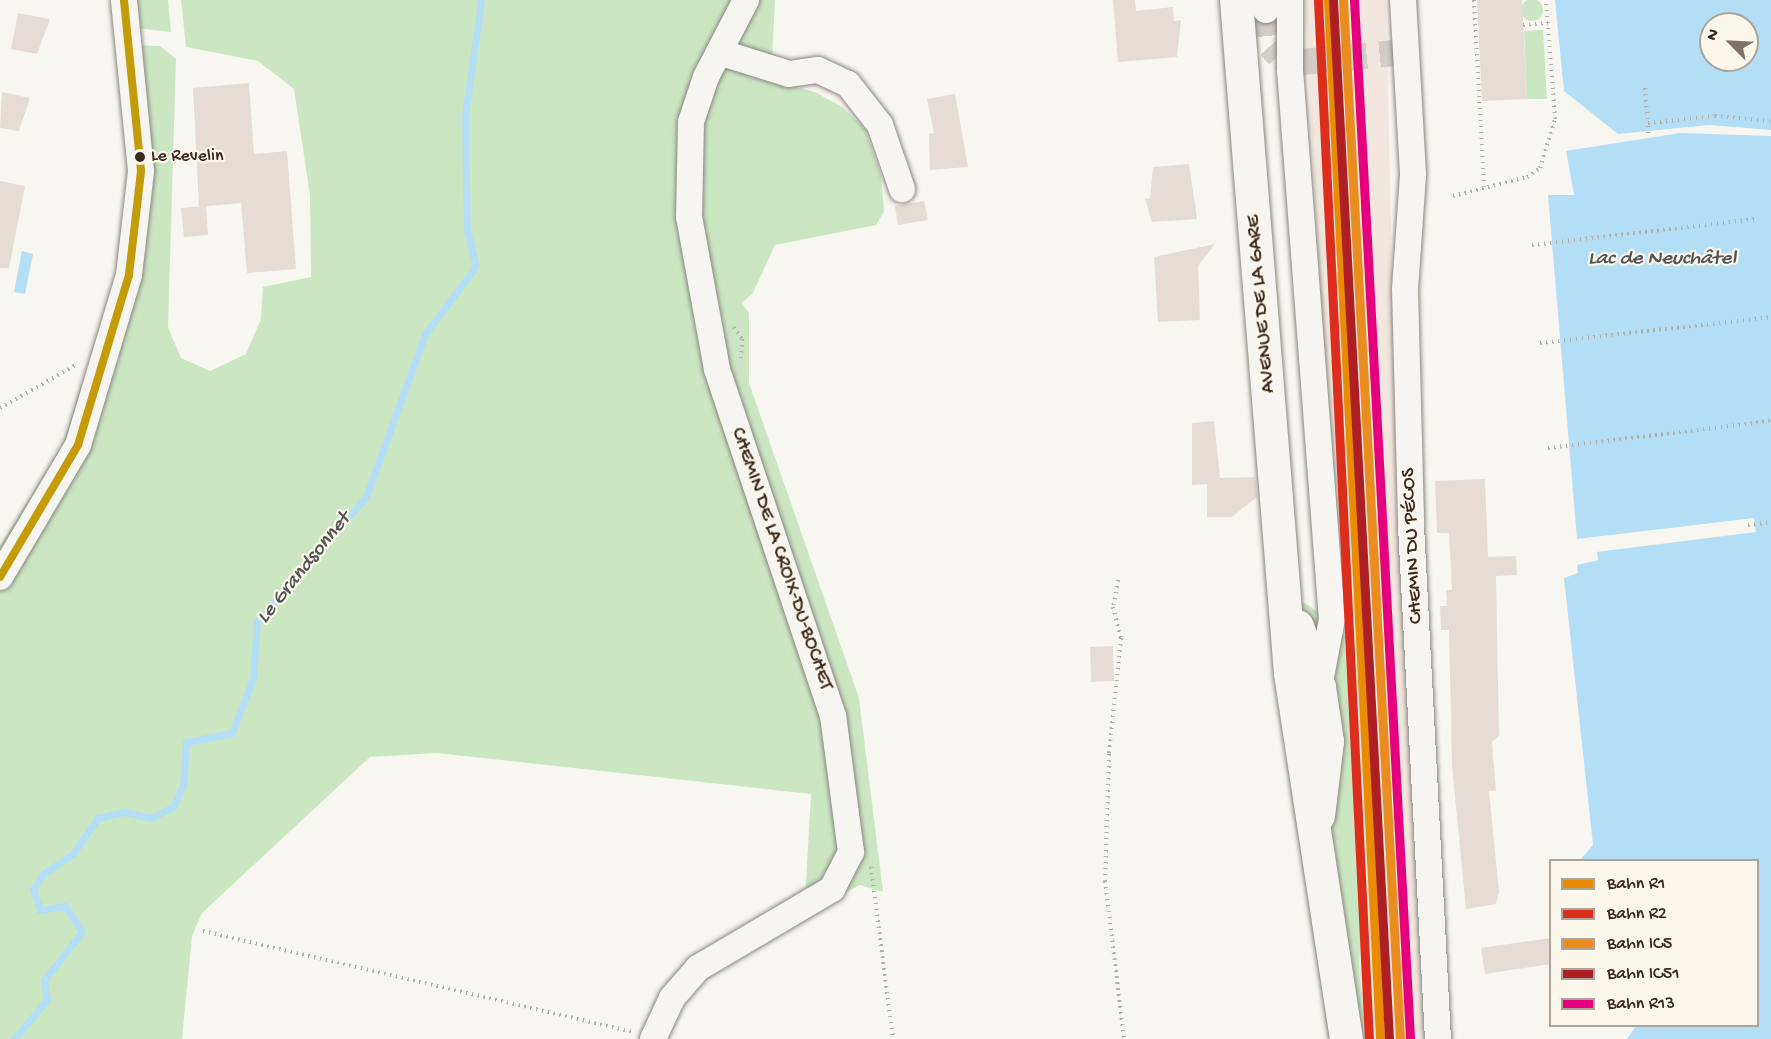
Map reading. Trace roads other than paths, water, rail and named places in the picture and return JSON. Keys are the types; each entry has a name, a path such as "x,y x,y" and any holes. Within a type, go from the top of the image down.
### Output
{"main road":[{"name":"AVENUE DE LA GARE","path":"1236,0 1289,609 1327,765 1314,834 1346,1039"}],"street":[{"path":"0,577 70,463 107,364 129,275 141,171 124,0"},
{"name":"CHEMIN DE LA CROIX-DU-BOCHET","path":"649,1038 672,998 698,968 832,889 851,852 843,762 824,682 744,454 696,274 688,144 698,95 746,0"},
{"path":"1290,0 1290,70 1332,619 1312,704"},
{"name":"CHEMIN DU PÉCOS","path":"1403,0 1413,175 1405,289 1410,481 1438,1039"},
{"path":"719,52 789,74 818,70 848,84 880,125 902,189"}],"water":[{"path":"1555,0 1771,0 1771,130 1709,125 1618,134 1564,91"},
{"name":"Lac de Neuchâtel","path":"1680,133 1771,136 1771,1039 1627,1039 1635,1027 1759,1027 1759,859 1581,859 1593,845 1564,578 1578,573 1577,565 1598,560 1597,552 1756,532 1754,518 1577,539 1548,195 1574,195 1566,151"},
{"path":"22,251 33,254 25,294 14,292"}],"waterway":[{"name":"Le Grandsonnet","path":"14,1039 47,1000 44,980 82,932 65,906 40,910 33,889 43,874 73,854 98,818 125,812 151,818 173,807 183,786 186,742 232,733 253,678 257,622 366,497 425,334 476,266 467,231 465,116 481,0"}],"tunnel":[{"path":"1266,10 1270,46 1279,56 1302,62 1406,52"}],"rail line":[{"name":"R1","path":"1328,0 1380,1039"},
{"name":"IC5","path":"1343,0 1400,1039"},
{"name":"R13","path":"1354,0 1410,1038"},
{"name":"R2","path":"1318,1 1369,1039"},
{"name":"IC51","path":"1333,1 1389,1039"}],"place":[{"name":"Le Revelin","path":"140,157"}]}
